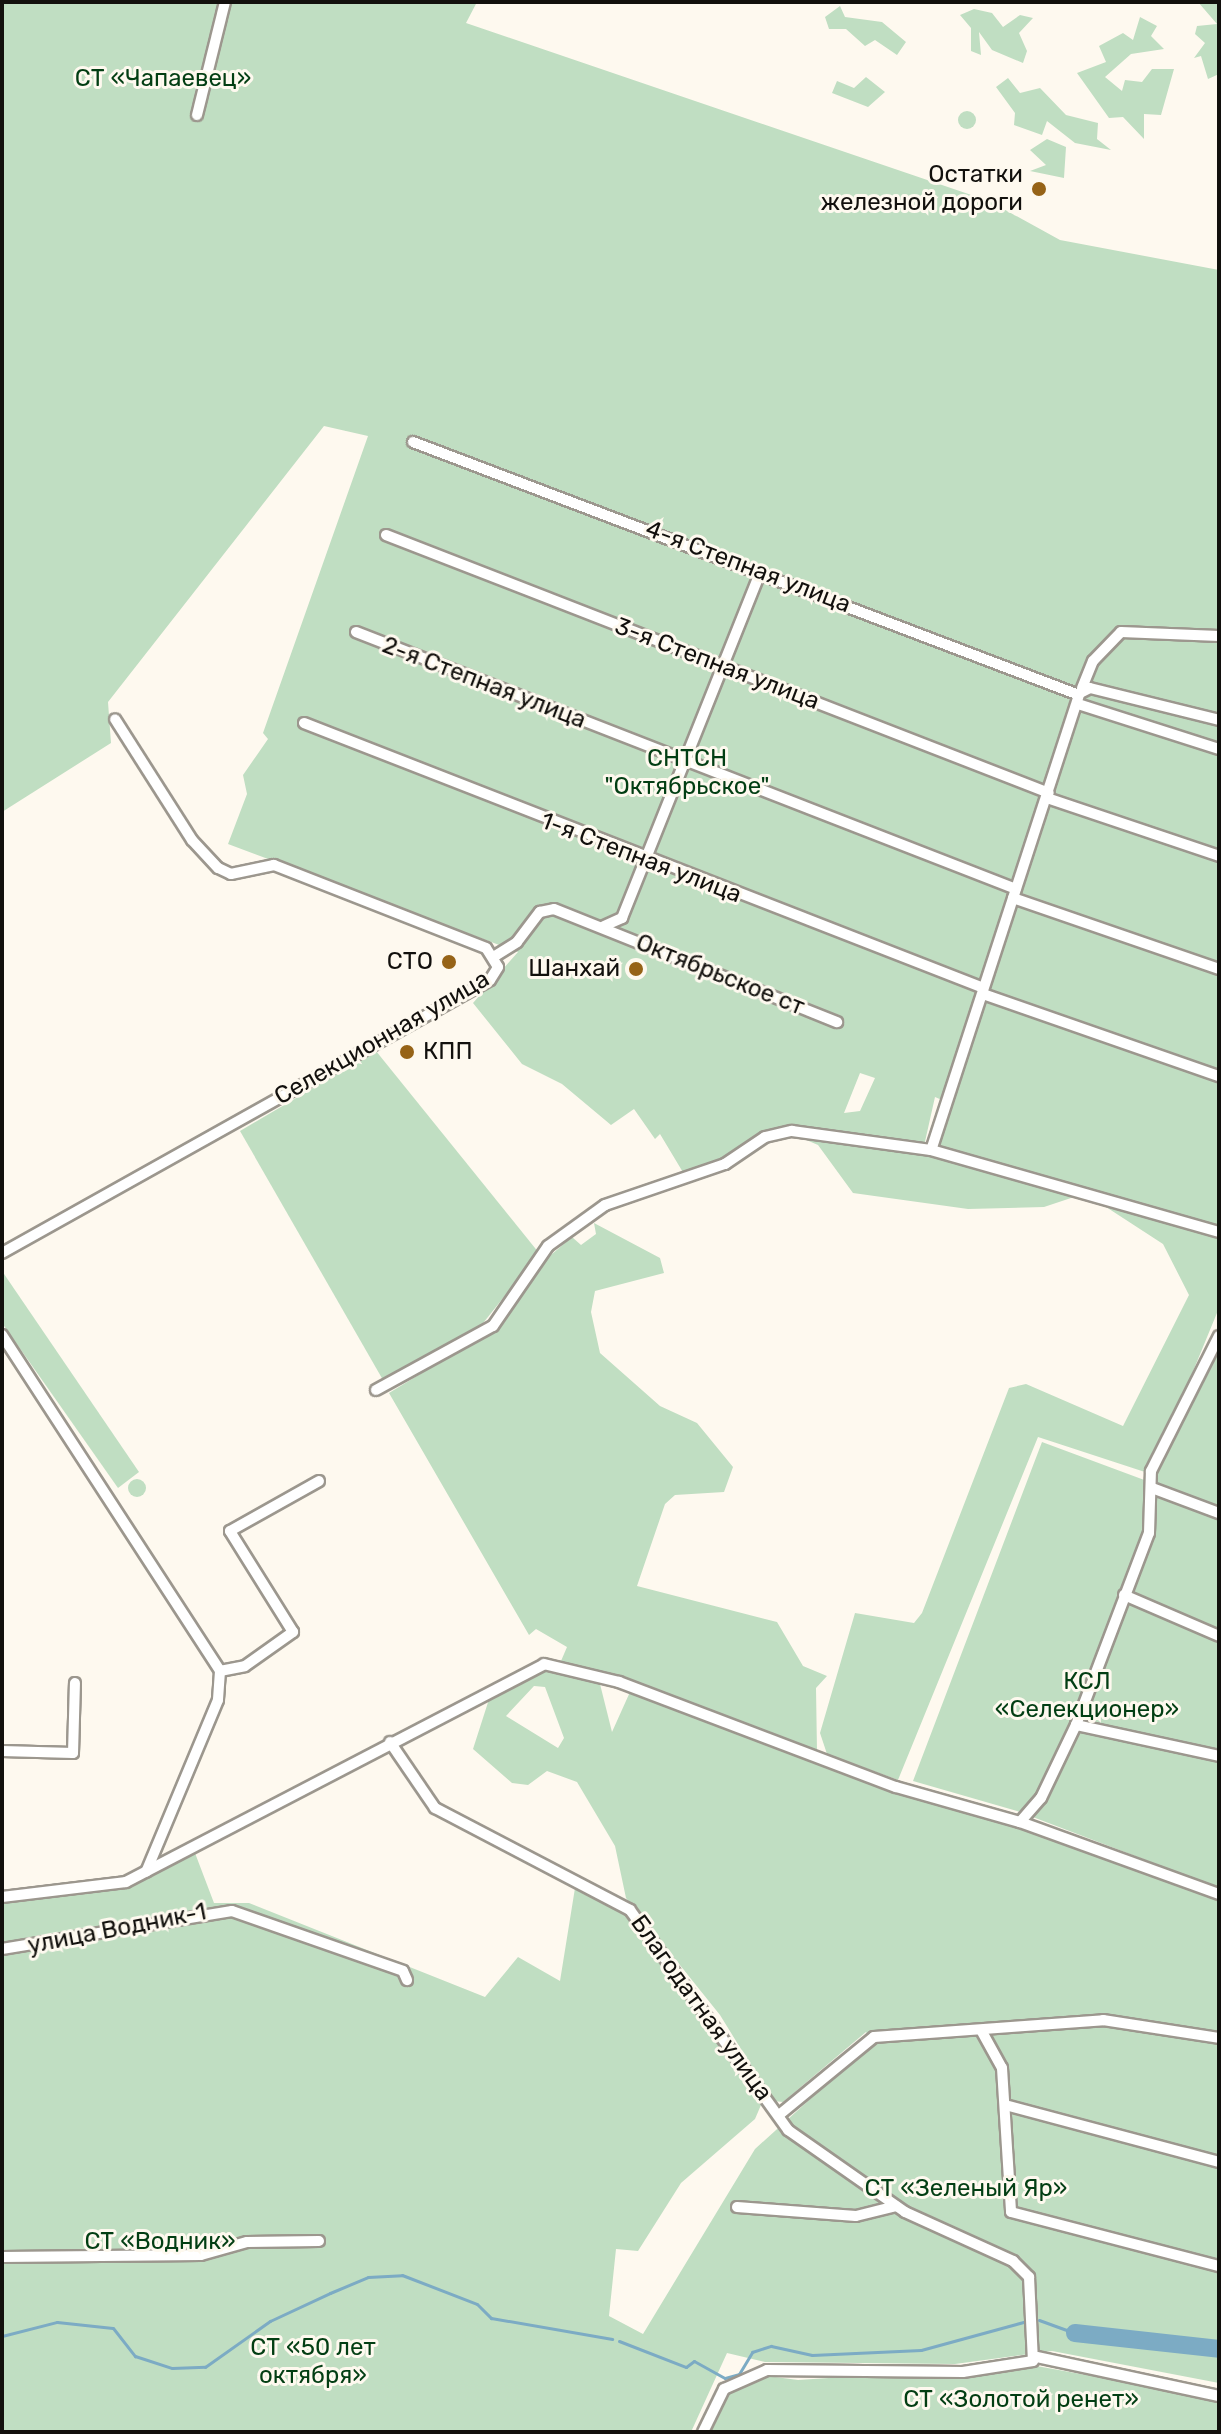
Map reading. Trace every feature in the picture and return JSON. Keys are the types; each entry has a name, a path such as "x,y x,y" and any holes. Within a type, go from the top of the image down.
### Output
{"street":[{"path":"197,115 225,2"},
{"name":"4-я Степная улица","path":"413,442 1219,749"},
{"name":"3-я Степная улица","path":"386,535 1048,795 1219,856"},
{"name":"Октябрьское ст","path":"604,926 622,918 688,763 760,573"},
{"name":"2-я Степная улица","path":"356,632 1015,893 1219,969"},
{"path":"931,1150 1093,661 1121,632 1219,636"},
{"path":"1079,697 1219,720"},
{"name":"Селекционная улица","path":"2,1253 490,980 495,956 274,865 231,874 218,868 192,840 115,719"},
{"name":"1-я Степная улица","path":"304,723 646,862 1219,1076"},
{"name":"Октябрьское ст","path":"495,956 546,910 604,926 837,1022"},
{"path":"376,1390 493,1326 548,1246 605,1205 725,1164 765,1137 792,1131 931,1150 1219,1232"},
{"path":"2,1335 220,1671 218,1700 146,1872"},
{"path":"1020,1822 1041,1798 1076,1725 1149,1533 1158,1453 1219,1336"},
{"path":"220,1671 245,1666 293,1632 230,1531 319,1481"},
{"path":"1152,1488 1219,1513"},
{"path":"1124,1595 1219,1636"},
{"path":"2,1897 86,1890 146,1872 544,1664 619,1682 896,1787 1020,1822 1219,1894"},
{"path":"2,1751 73,1753 75,1683"},
{"path":"1076,1725 1219,1756"},
{"name":"Благодатная улица","path":"390,1742 435,1808 630,1910 779,2115 818,2154 896,2206 1021,2267 1032,2286 1037,2357"},
{"path":"157,1846 174,1859"},
{"name":"улица Водник-1","path":"2,1949 217,1910 266,1919 359,1961 403,1971 407,1980"},
{"path":"779,2115 874,2037 1103,2020 1219,2038"},
{"path":"981,2030 1002,2068 1009,2106 1011,2212 1219,2266"},
{"path":"1009,2106 1219,2162"},
{"path":"737,2207 841,2217 896,2206"},
{"path":"2,2257 191,2256 247,2242 319,2241"},
{"path":"703,2432 724,2389 767,2370 963,2372 1037,2357 1219,2396"}],"green space":[{"path":"2,2 477,2 466,23 989,201 1060,240 1219,270 1219,1226 929,1147 942,1100 935,1097 924,1146 792,1128 684,1174 660,1134 655,1139 634,1109 611,1125 562,1084 522,1064 473,1003 518,952 228,844 247,794 243,775 268,739 263,733 368,436 324,426 108,702 111,743 2,812","holes":["860,1073 875,1078 860,1111 844,1113"]},
{"path":"1198,2 1219,2 1219,74 1208,79 1201,56 1194,58 1205,43 1195,34 1197,26 1217,24"},
{"path":"840,6 845,17 882,22 906,42 897,55 875,40 865,46 846,29 829,29 825,17"},
{"path":"974,9 992,13 1003,27 1020,15 1033,18 1019,33 1027,51 1023,63 992,50 979,32 981,55 971,51 971,28 960,15"},
{"path":"1140,17 1157,26 1151,36 1164,49 1131,54 1105,77 1122,91 1125,80 1142,82 1152,69 1174,69 1161,115 1144,114 1144,139 1123,117 1109,118 1077,73 1106,62 1099,46 1123,33 1133,40"},
{"path":"866,77 885,92 868,107 832,93 837,81 854,88"},
{"path":"1008,78 1020,93 1040,88 1066,115 1098,123 1097,139 1111,150 1075,143 1047,121 1042,135 1014,125 1015,113 996,87"},
{"path":"967,111 976,120 967,129 958,120"},
{"path":"1047,139 1066,147 1064,178 1030,171 1046,165 1030,150"},
{"path":"376,1051 539,1253 476,1332 383,1380 240,1131"},
{"path":"797,1136 931,1155 1074,1197 1044,1207 968,1209 853,1193 818,1145"},
{"name":"КСЛ «Селекционер»","path":"1103,1205 1219,1236 1219,1308 1166,1437 1174,1439 1219,1342 1219,1888 1017,1811 913,1781 1042,1442 1147,1481 1151,1474 1038,1437 898,1780 827,1754 820,1733 855,1613 914,1623 922,1613 1009,1388 1026,1384 1123,1426 1189,1295 1163,1244"},
{"path":"594,1223 660,1258 664,1273 595,1291 591,1312 600,1353 660,1406 697,1423 733,1467 724,1492 675,1495 665,1504 637,1586 777,1622 803,1666 827,1676 816,1688 817,1751 569,1668 561,1661 567,1647 536,1629 529,1635 389,1393 504,1323 545,1260 572,1237 581,1245 596,1234"},
{"path":"2,1271 139,1472 118,1488 2,1323"},
{"path":"137,1479 146,1488 137,1497 128,1488"},
{"path":"543,1668 600,1684 612,1732 630,1692 894,1793 1021,1828 1219,1901 1219,2383 1052,2351 955,2364 765,2362 727,2353 691,2432 2,2432 2,1900 86,1894 195,1853 214,1903 249,1903 485,1997 518,1957 560,1981 575,1888 625,1915 761,2105 755,2119 681,2183 638,2251 616,2249 609,2316 643,2334 755,2149 873,2042 866,2032 783,2102 773,2101 720,2015 626,1898 615,1846 577,1782 547,1771 528,1785 512,1783 473,1749 491,1693","holes":["534,1686 545,1687 564,1738 558,1748 506,1716"]},
{"name":"СТ «Золотой ренет»","path":"1031,2365 1219,2399 1219,2432 710,2432 725,2395 761,2375 798,2380"}],"waterway":[{"path":"2,2336 57,2322 113,2328 135,2356 172,2368 205,2367 270,2321 368,2277 402,2275 477,2304 491,2318 612,2339"},
{"path":"1039,2320 1075,2333"},
{"path":"619,2341 686,2367 694,2361 725,2378 739,2374 752,2352 771,2346 812,2355 921,2350 1027,2321"},
{"path":"1075,2333 1219,2349"}],"place":[{"name":"Остатки железной дороги","path":"1039,189"},
{"name":"СТО","path":"449,962"},
{"name":"Шанхай","path":"636,969"},
{"name":"КПП","path":"407,1052"}],"park label":[{"name":"СТ «Чапаевец»","path":"163,79"},
{"name":"СНТСН \"Октябрьское\"","path":"687,773"},
{"name":"СТ «Зеленый Яр»","path":"966,2189"},
{"name":"СТ «Водник»","path":"160,2242"},
{"name":"СТ «50 лет октября»","path":"313,2362"}]}
